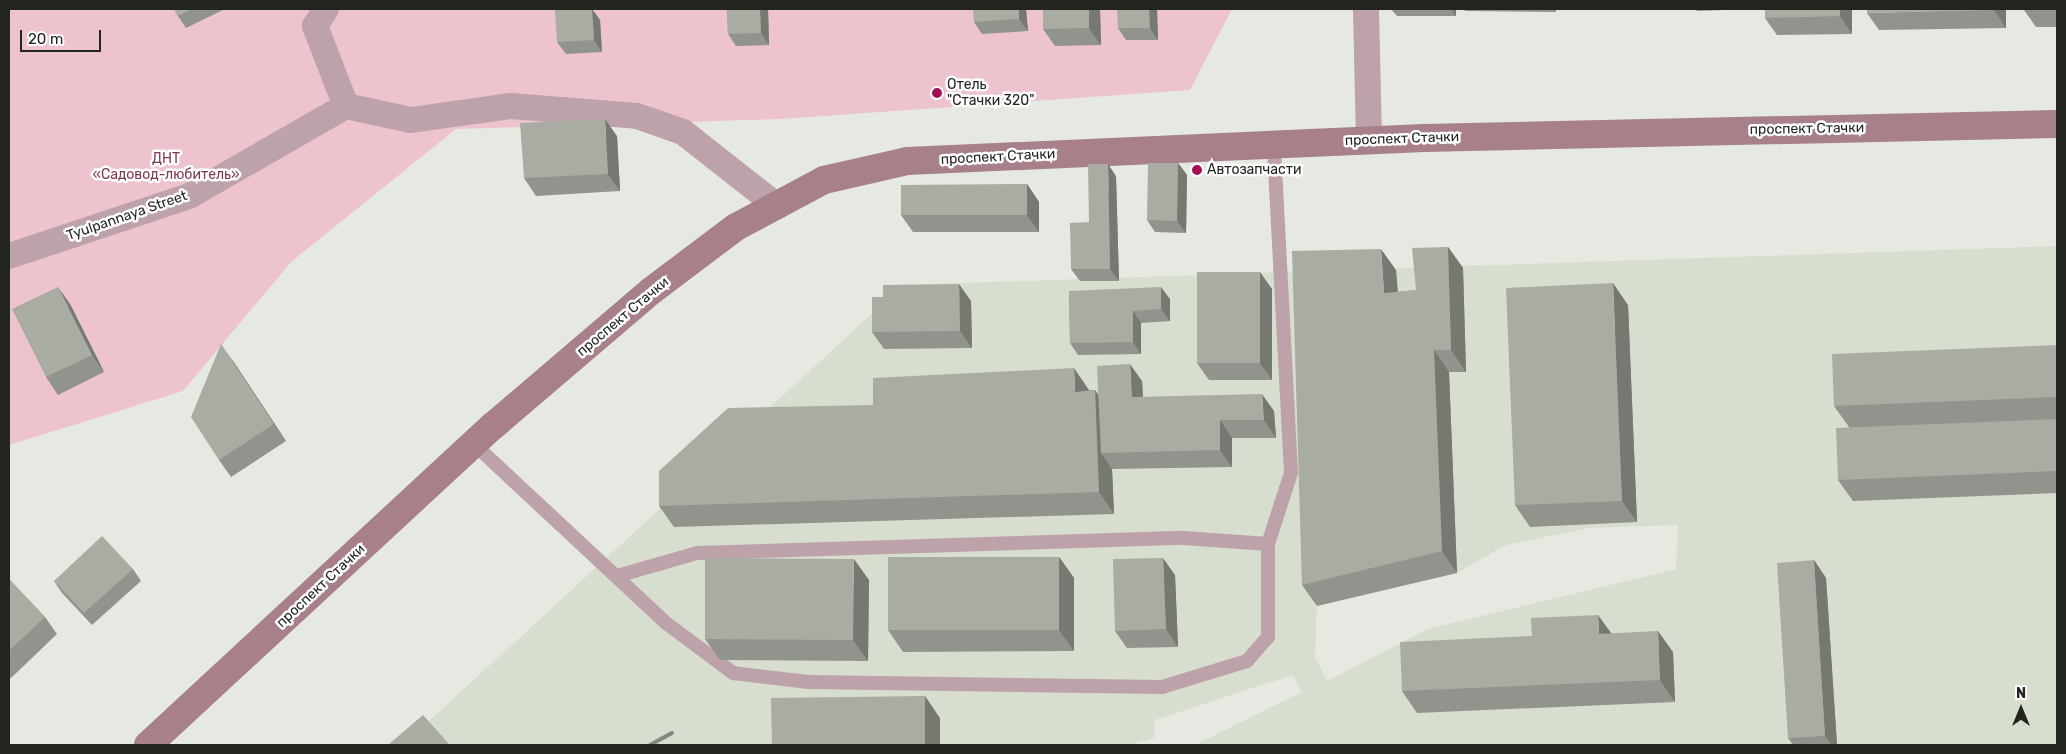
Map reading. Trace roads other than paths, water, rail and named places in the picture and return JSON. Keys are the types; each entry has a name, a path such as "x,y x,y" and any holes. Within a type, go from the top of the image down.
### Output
{"street":[{"path":"326,9 315,26 346,106 412,120 511,106 637,116 683,132 777,206"},
{"path":"1366,9 1369,140"},
{"name":"Tyulpannaya Street","path":"9,256 189,196 346,106"},
{"name":"проспект Стачки","path":"148,745 474,444 651,292 736,227 824,180 907,161 1274,144 1369,140 2057,124"}],"lane":[{"path":"474,444 666,623 733,673 808,682 1162,686 1247,661 1268,637 1268,544 1290,473 1274,144"},
{"path":"617,576 697,553 1184,538 1268,544"}],"railway":[{"path":"650,745 672,733"}],"place":[{"name":"Отель \"Стачки 320\"","path":"937,93"},
{"name":"Автозапчасти","path":"1197,170"}],"park label":[{"name":"ДНТ «Садовод-любитель»","path":"166,168"}]}
